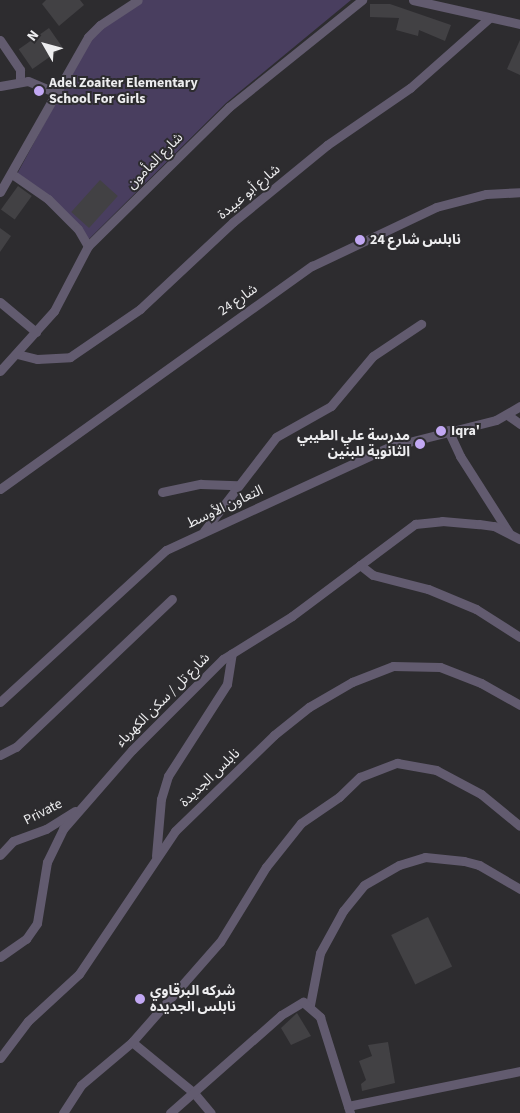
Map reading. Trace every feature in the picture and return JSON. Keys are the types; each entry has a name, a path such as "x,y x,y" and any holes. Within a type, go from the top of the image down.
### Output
{"street":[{"path":"0,192 12,174 88,37 100,25 138,0"},
{"name":"شارع المأمون","path":"0,371 54,311 88,246 229,107 362,0"},
{"path":"413,0 520,24"},
{"name":"شارع أبو عبيدة","path":"17,354 37,359 70,357 140,309 233,222 327,145 410,88 489,18"},
{"path":"0,40 20,70 20,80"},
{"path":"0,86 20,80 56,93"},
{"path":"12,174 48,199 78,229 88,246"},
{"name":"شارع 24","path":"0,489 312,266 436,207 486,194 520,192"},
{"path":"0,302 36,332"},
{"path":"204,532 237,485 279,435 331,406 373,356 421,324"},
{"name":"التعاون الأوسط","path":"0,702 166,550 389,447 448,430 509,416 520,406"},
{"path":"509,416 520,424"},
{"path":"448,430 460,456 509,533"},
{"path":"162,492 201,484 237,485"},
{"name":"شارع تل / سكن الكهرباء","path":"0,957 26,939 37,923 46,867 63,829 183,697 232,653 292,616 418,523 479,524 509,533 520,539"},
{"path":"360,564 373,575 428,589 476,609 520,637"},
{"path":"0,755 16,747 172,599"},
{"path":"156,856 161,799 168,776 227,684 232,653"},
{"name":"نابلس الجديدة","path":"0,1058 28,1021 79,974 156,856 175,831 274,735 309,707 352,682 393,666 440,667 481,683 520,705"},
{"path":"63,1113 81,1086 132,1042 220,942 266,867 301,823 339,798 360,777 397,763 436,770 481,794 520,826"},
{"name":"Private","path":"0,854 13,841 46,828 75,810"},
{"path":"310,1005 320,953 343,911 364,885 399,865 425,857 464,860 479,865 520,889"},
{"path":"170,1113 281,1015 299,1003 310,1005 322,1021 349,1110 520,1070"},
{"path":"132,1042 194,1093 211,1113"}],"shaded area":[{"path":"142,0 351,0 226,103 88,240 17,174 90,39 100,27"}],"building":[{"path":"46,0 80,0 84,5 59,26 42,4"},
{"path":"370,4 390,4 451,25 445,41 419,30 418,36 396,30 399,18 370,17"},
{"path":"49,28 63,48 32,69 19,49"},
{"path":"520,40 520,75 507,69"},
{"path":"100,180 118,196 89,228 71,212"},
{"path":"18,186 32,196 15,219 1,209"},
{"path":"0,228 11,236 0,252"},
{"path":"428,917 452,966 415,984 391,935"},
{"path":"297,1013 311,1036 291,1045 281,1028"},
{"path":"388,1042 395,1083 362,1091 361,1084 366,1080 359,1061 372,1056 368,1045"}],"place":[{"name":"Adel Zoaiter Elementary School For Girls","path":"39,91"},
{"name":"نابلس شارع 24","path":"360,240"},
{"name":"Iqra'","path":"441,431"},
{"name":"مدرسة علي الطيبي الثانوية للبنين","path":"420,444"},
{"name":"شركه البرقاوي نابلس الجديده","path":"140,999"}]}
